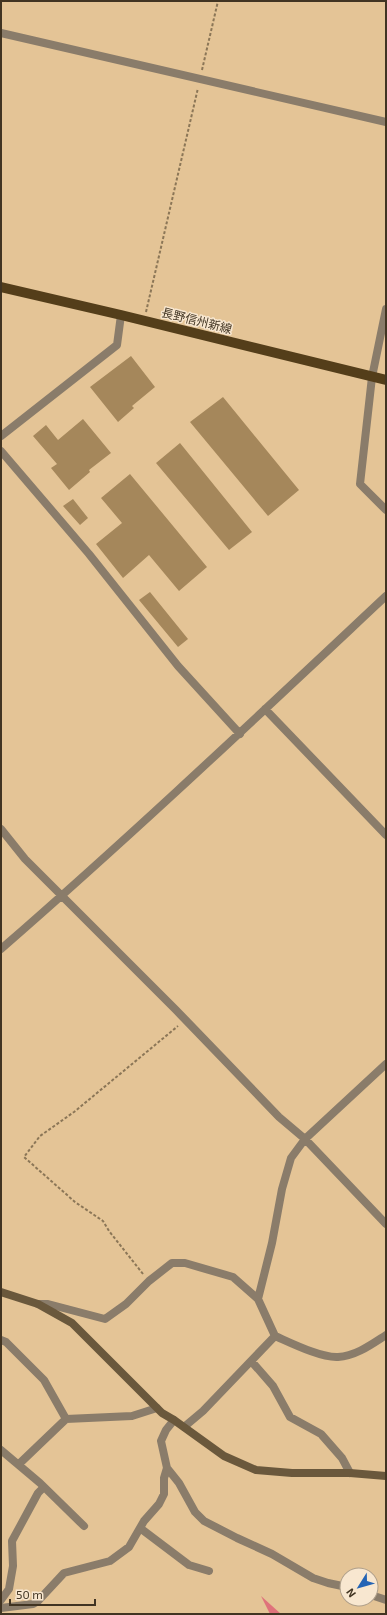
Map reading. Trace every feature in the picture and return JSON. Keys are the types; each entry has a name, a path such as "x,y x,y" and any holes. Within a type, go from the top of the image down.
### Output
{"main road":[{"name":"長野信州新線","path":"1,288 144,320 386,380"}],"street":[{"path":"1,33 386,122"},
{"path":"386,309 372,377 360,484 386,510"},
{"path":"1,436 118,345 121,315"},
{"path":"1,451 89,554 178,666 240,734"},
{"path":"1,949 63,895 240,734 386,596"},
{"path":"265,709 386,835"},
{"path":"1,828 25,859 63,895 280,1117 305,1139 386,1224"},
{"path":"258,1299 272,1243 282,1189 291,1158 305,1139 386,1064"},
{"path":"38,1304 48,1304 105,1319 126,1304 149,1281 172,1263 185,1263 232,1277 258,1299 275,1336 305,1349 337,1357 352,1354 369,1346 386,1335"},
{"path":"1,1292 38,1304 72,1323 162,1413 224,1456 256,1470 292,1473 350,1473 386,1476"},
{"path":"184,1427 203,1411 252,1362 275,1336"},
{"path":"1,1340 6,1342 44,1380 66,1419"},
{"path":"252,1362 273,1386 290,1417 321,1434 342,1458 350,1473"},
{"path":"19,1464 66,1419 132,1416 157,1408"},
{"path":"174,1420 166,1430 161,1441 167,1468 179,1483 195,1512 204,1521 272,1554 313,1578 339,1585"},
{"path":"1,1450 19,1464 84,1526"},
{"path":"1,1608 33,1604 38,1601 64,1573 110,1561 129,1547 140,1528 164,1494 164,1478 167,1468"},
{"path":"1,1600 9,1589 13,1566 12,1541 38,1493 44,1487"},
{"path":"140,1528 189,1565 209,1571"}],"path":[{"path":"144,320 218,1"},
{"path":"149,1281 109,1231 104,1221 75,1202 24,1157 40,1136 80,1107 186,1020"}],"shaded area":[{"path":"261,1596 281,1614 270,1614"}],"building":[{"path":"131,356 155,387 132,406 134,408 118,422 90,387"},
{"path":"223,397 299,490 268,516 190,422"},
{"path":"83,419 111,453 89,470 90,472 69,490 51,468 57,464 33,436 46,425 58,440"},
{"path":"180,443 252,532 229,550 156,463"},
{"path":"130,474 207,567 179,591 149,555 123,578 96,544 122,523 101,498"},
{"path":"73,499 88,518 80,525 63,506"},
{"path":"150,592 188,639 178,647 139,600"}]}
